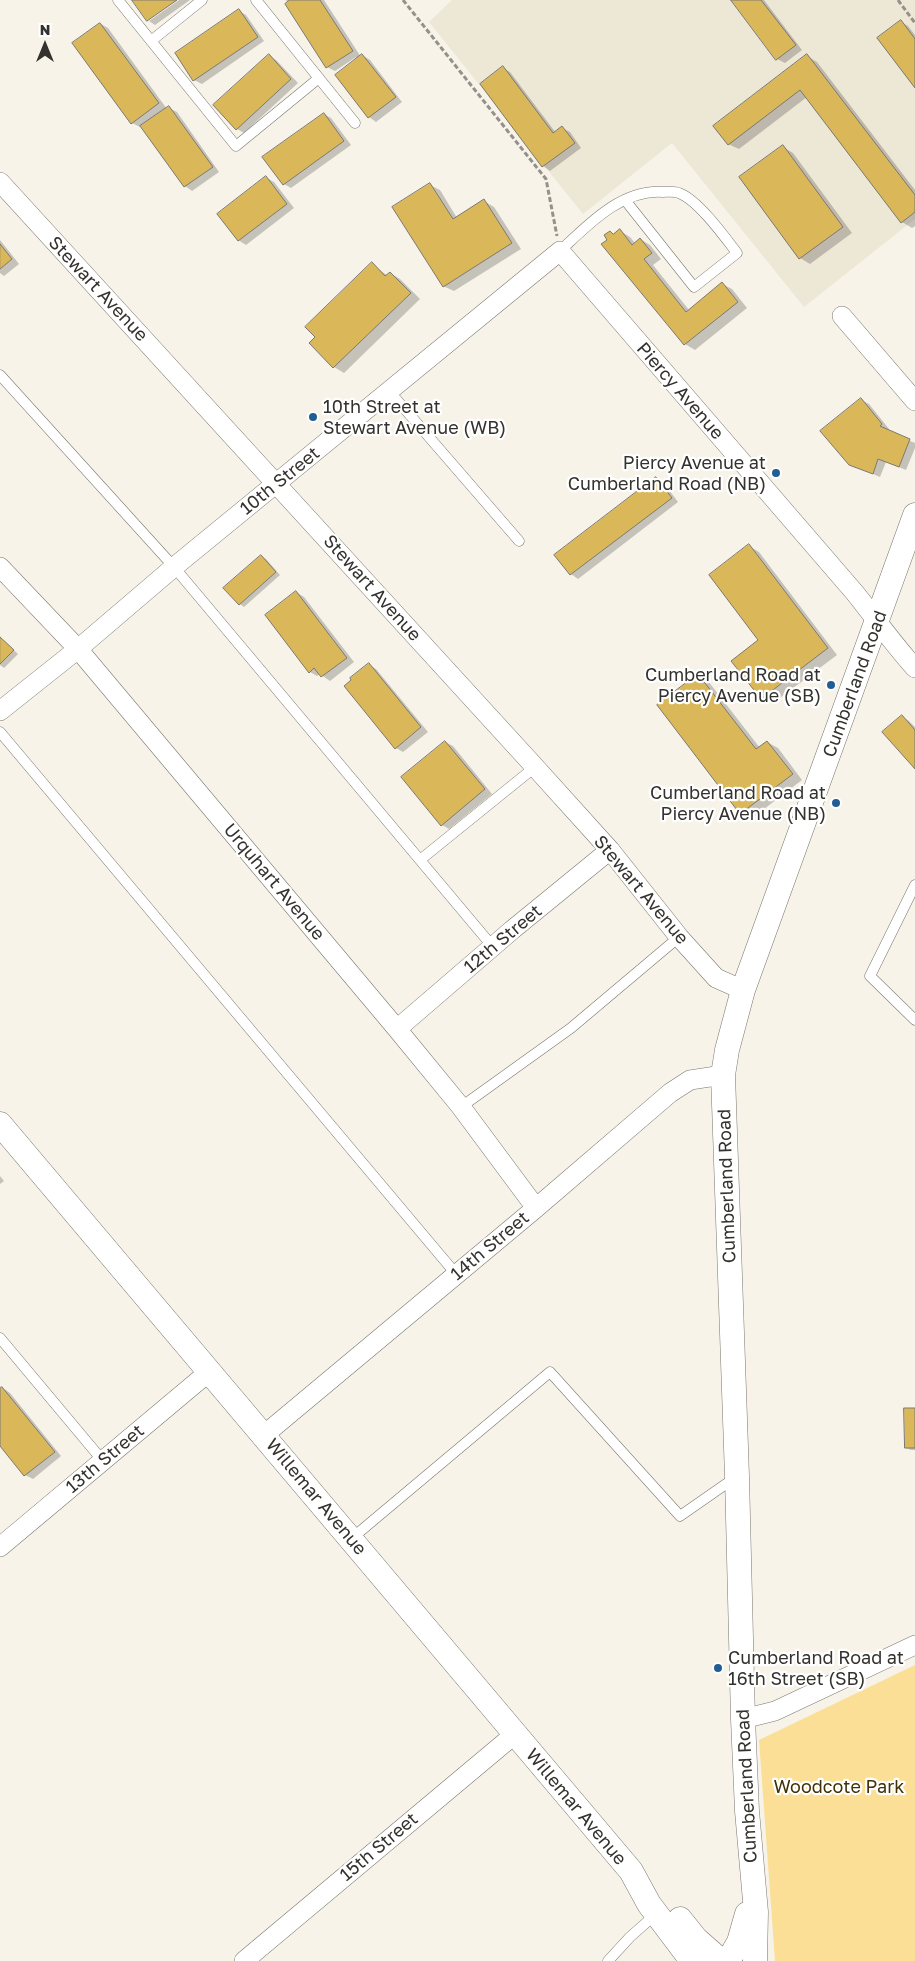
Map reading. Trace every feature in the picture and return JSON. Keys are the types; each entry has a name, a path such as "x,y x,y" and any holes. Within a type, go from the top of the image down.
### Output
{"street":[{"name":"Stewart Avenue","path":"0,182 610,850 679,937 716,978 743,990"},
{"name":"10th Street","path":"0,710 78,649 174,567 560,251"},
{"name":"Piercy Avenue","path":"560,251 878,621 915,668"},
{"path":"842,316 915,400"},
{"name":"Cumberland Road","path":"755,1961 756,1912 747,1811 743,1719 737,1476 723,1075 726,1050 743,990 915,515"},
{"name":"Urquhart Avenue","path":"4,577 78,649 461,1107 536,1208"},
{"name":"12th Street","path":"397,1029 610,850"},
{"name":"14th Street","path":"264,1435 536,1208 670,1092 690,1080 723,1075"},
{"name":"Willemar Avenue","path":"0,1124 631,1871 656,1914 692,1961"},
{"name":"13th Street","path":"0,1547 210,1371"},
{"path":"743,1719 775,1711 915,1645"},
{"name":"15th Street","path":"244,1961 515,1734"},
{"name":"Willemar Avenue","path":"631,1871 657,1891 696,1938 721,1961"},
{"name":"Cumberland Road","path":"728,1961 739,1942 753,1890"}],"lane":[{"path":"118,0 236,146 319,78"},
{"path":"151,41 202,0"},
{"path":"256,0 356,123"},
{"path":"560,251 595,219 625,200 650,191 679,193 701,209 737,253 694,287 625,200"},
{"path":"0,376 174,567 493,947"},
{"path":"390,392 519,541"},
{"path":"0,732 456,1274"},
{"path":"420,860 535,767"},
{"path":"915,885 870,976 915,1020"},
{"path":"461,1107 571,1028 679,937"},
{"path":"0,1338 103,1461"},
{"path":"351,1539 550,1372 680,1516 737,1476"},
{"path":"608,1961 630,1937 656,1914"}],"path":[{"path":"403,0 546,179 560,251"},
{"path":"898,0 915,23"}],"shaded area":[{"path":"452,0 915,0 915,219 804,307 672,143 583,214 429,22"}],"green space":[{"name":"Woodcote Park","path":"915,1665 915,1961 775,1961 759,1740"}],"building":[{"path":"132,0 177,0 147,21"},
{"path":"290,0 320,0 353,51 326,68 285,4"},
{"path":"731,0 761,0 796,45 776,60"},
{"path":"239,9 258,37 193,81 175,53"},
{"path":"901,20 915,39 915,88 877,38"},
{"path":"100,23 159,103 131,124 72,43"},
{"path":"269,54 291,79 236,130 213,105"},
{"path":"362,54 396,97 368,118 335,75"},
{"path":"807,54 915,195 915,212 901,223 800,90 728,145 713,126"},
{"path":"503,66 553,133 562,126 575,143 542,167 480,84"},
{"path":"169,106 213,167 184,187 140,126"},
{"path":"324,113 344,141 283,185 262,157"},
{"path":"783,145 843,227 799,259 739,177"},
{"path":"266,176 287,204 238,241 217,214"},
{"path":"430,183 453,219 484,199 512,243 443,287 392,207"},
{"path":"620,229 632,245 640,238 652,253 644,259 686,312 722,282 738,302 684,345 601,244 607,240 604,235 610,231 613,234"},
{"path":"0,244 12,259 0,269"},
{"path":"372,262 385,276 390,272 411,293 333,368 309,343 315,337 305,327"},
{"path":"861,398 882,424 880,426 910,439 899,467 878,459 873,474 849,465 820,431"},
{"path":"656,477 672,498 570,575 554,555"},
{"path":"749,544 828,648 761,699 731,661 758,640 709,575"},
{"path":"261,555 276,572 239,605 223,588"},
{"path":"296,591 347,658 321,677 314,668 309,673 265,615"},
{"path":"0,637 14,650 0,664"},
{"path":"369,663 421,727 395,749 344,686 351,680 350,678"},
{"path":"698,674 756,749 767,741 793,774 740,814 657,705"},
{"path":"902,715 915,730 915,769 882,732"},
{"path":"445,741 485,789 441,826 401,777"},
{"path":"2,1387 55,1452 24,1476 0,1446 0,1389"},
{"path":"904,1408 915,1408 915,1448 905,1448"}],"place":[{"name":"10th Street at Stewart Avenue (WB)","path":"313,417"},
{"name":"Piercy Avenue at Cumberland Road (NB)","path":"776,473"},
{"name":"Cumberland Road at Piercy Avenue (SB)","path":"831,685"},
{"name":"Cumberland Road at Piercy Avenue (NB)","path":"836,803"},
{"name":"Cumberland Road at 16th Street (SB)","path":"718,1668"}]}
